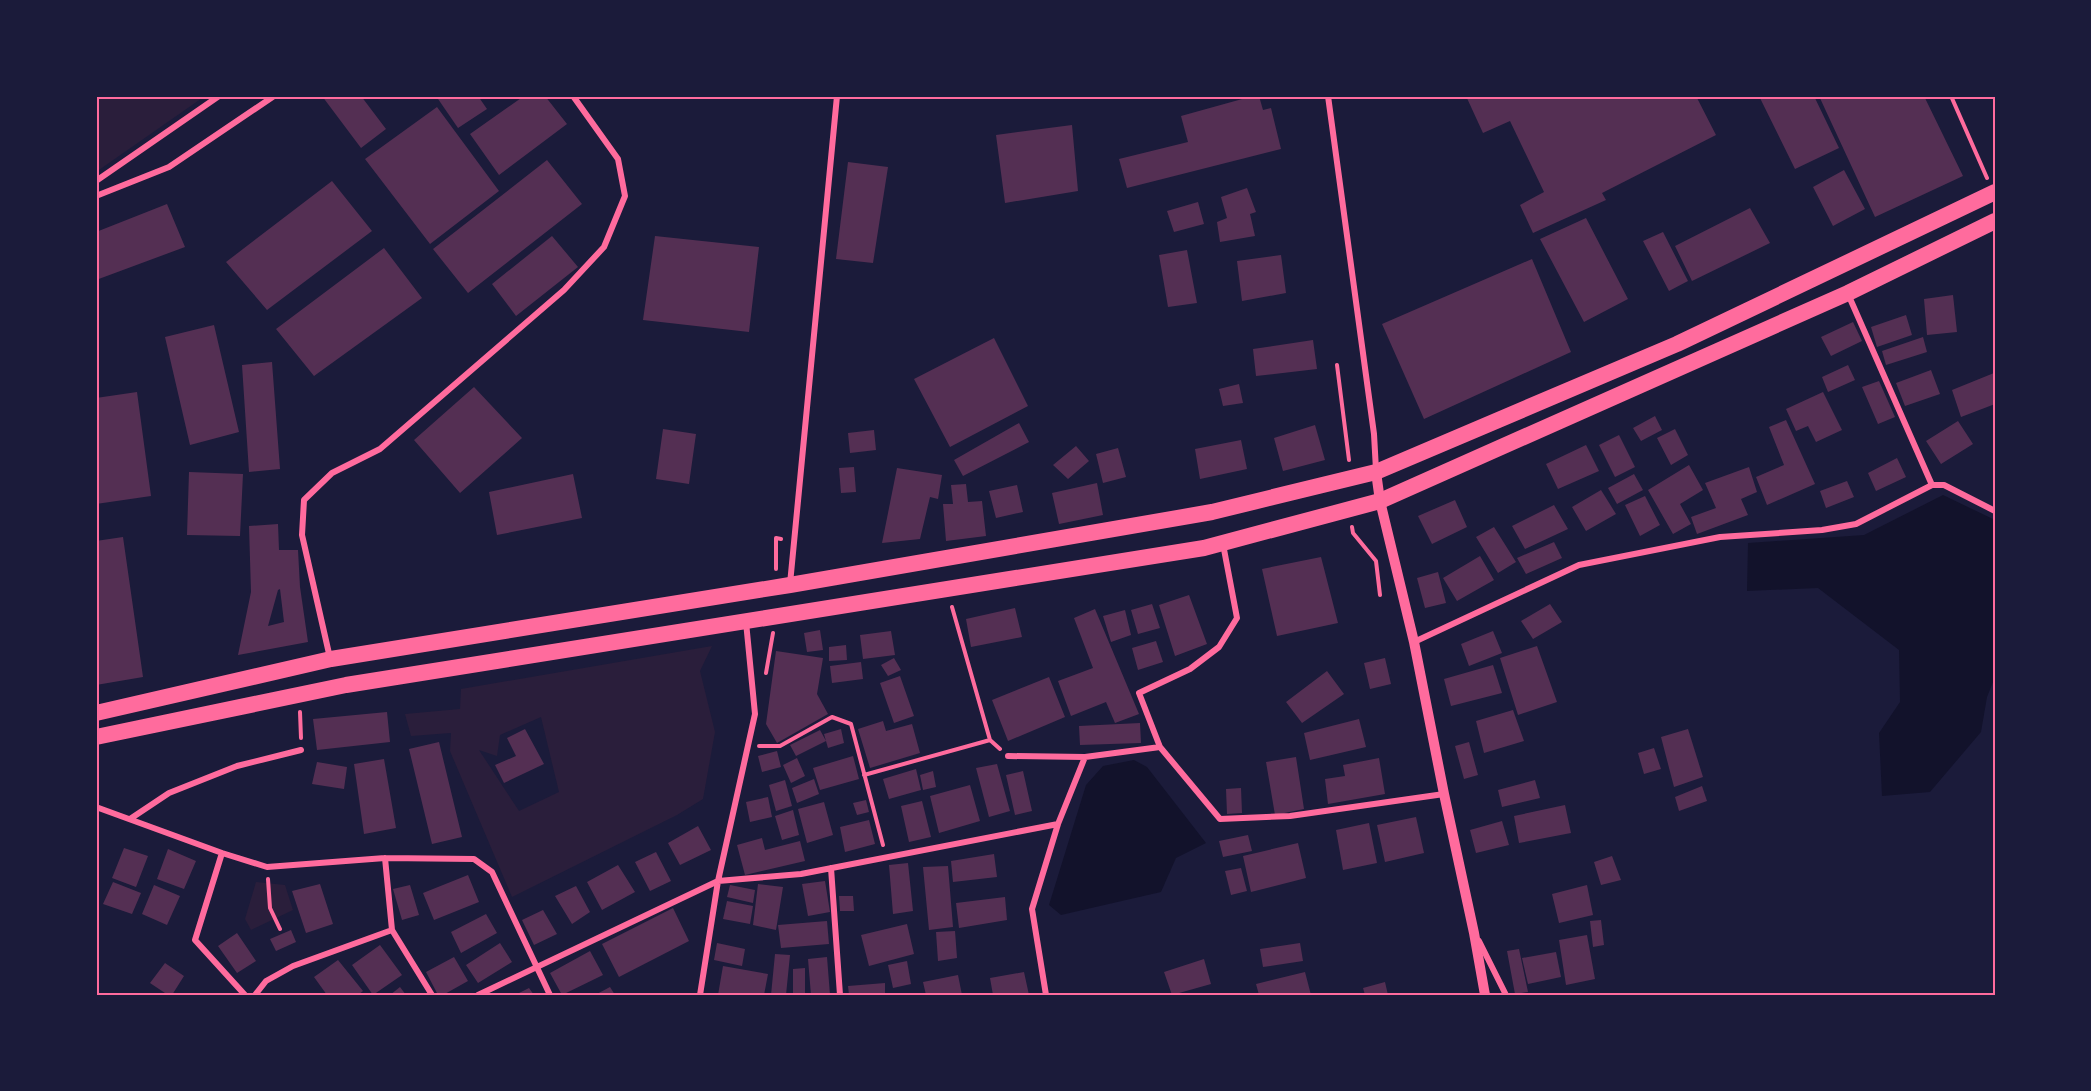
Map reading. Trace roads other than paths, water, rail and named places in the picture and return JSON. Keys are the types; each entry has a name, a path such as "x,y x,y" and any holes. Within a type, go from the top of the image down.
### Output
{"highway":[{"path":"96,713 331,659 790,585 1212,512 1376,472 1677,344 1994,193"},
{"path":"96,737 358,683 1204,548 1380,501 1848,293 1995,221"}],"street":[{"path":"96,181 219,96"},
{"path":"96,196 169,167 274,96"},
{"path":"331,659 302,536 304,500 332,473 380,450 564,290 604,247 625,196 618,159 573,96"},
{"path":"790,585 837,96"},
{"path":"1330,97 1374,434 1380,501 1414,642 1485,995"},
{"path":"1848,293 1932,485"},
{"path":"1414,642 1579,565 1720,537 1822,530 1856,524 1932,485 1944,485 1995,511"},
{"path":"1223,543 1236,618 1219,647 1190,669 1139,693 1160,747 1220,819 1290,816 1444,794"},
{"path":"700,995 718,881 755,714 746,621"},
{"path":"1008,756 1085,757 1160,747"},
{"path":"130,819 169,793 218,773 301,750"},
{"path":"1046,995 1032,909 1058,824 1085,757"},
{"path":"96,807 267,867 385,858 474,859 492,872 550,995"},
{"path":"478,995 718,881 801,874 1058,824"},
{"path":"222,853 195,940 245,995"},
{"path":"385,858 392,930 432,995"},
{"path":"831,868 840,995"},
{"path":"255,995 266,981 293,966 392,930"},
{"path":"1474,933 1506,995"}]}
